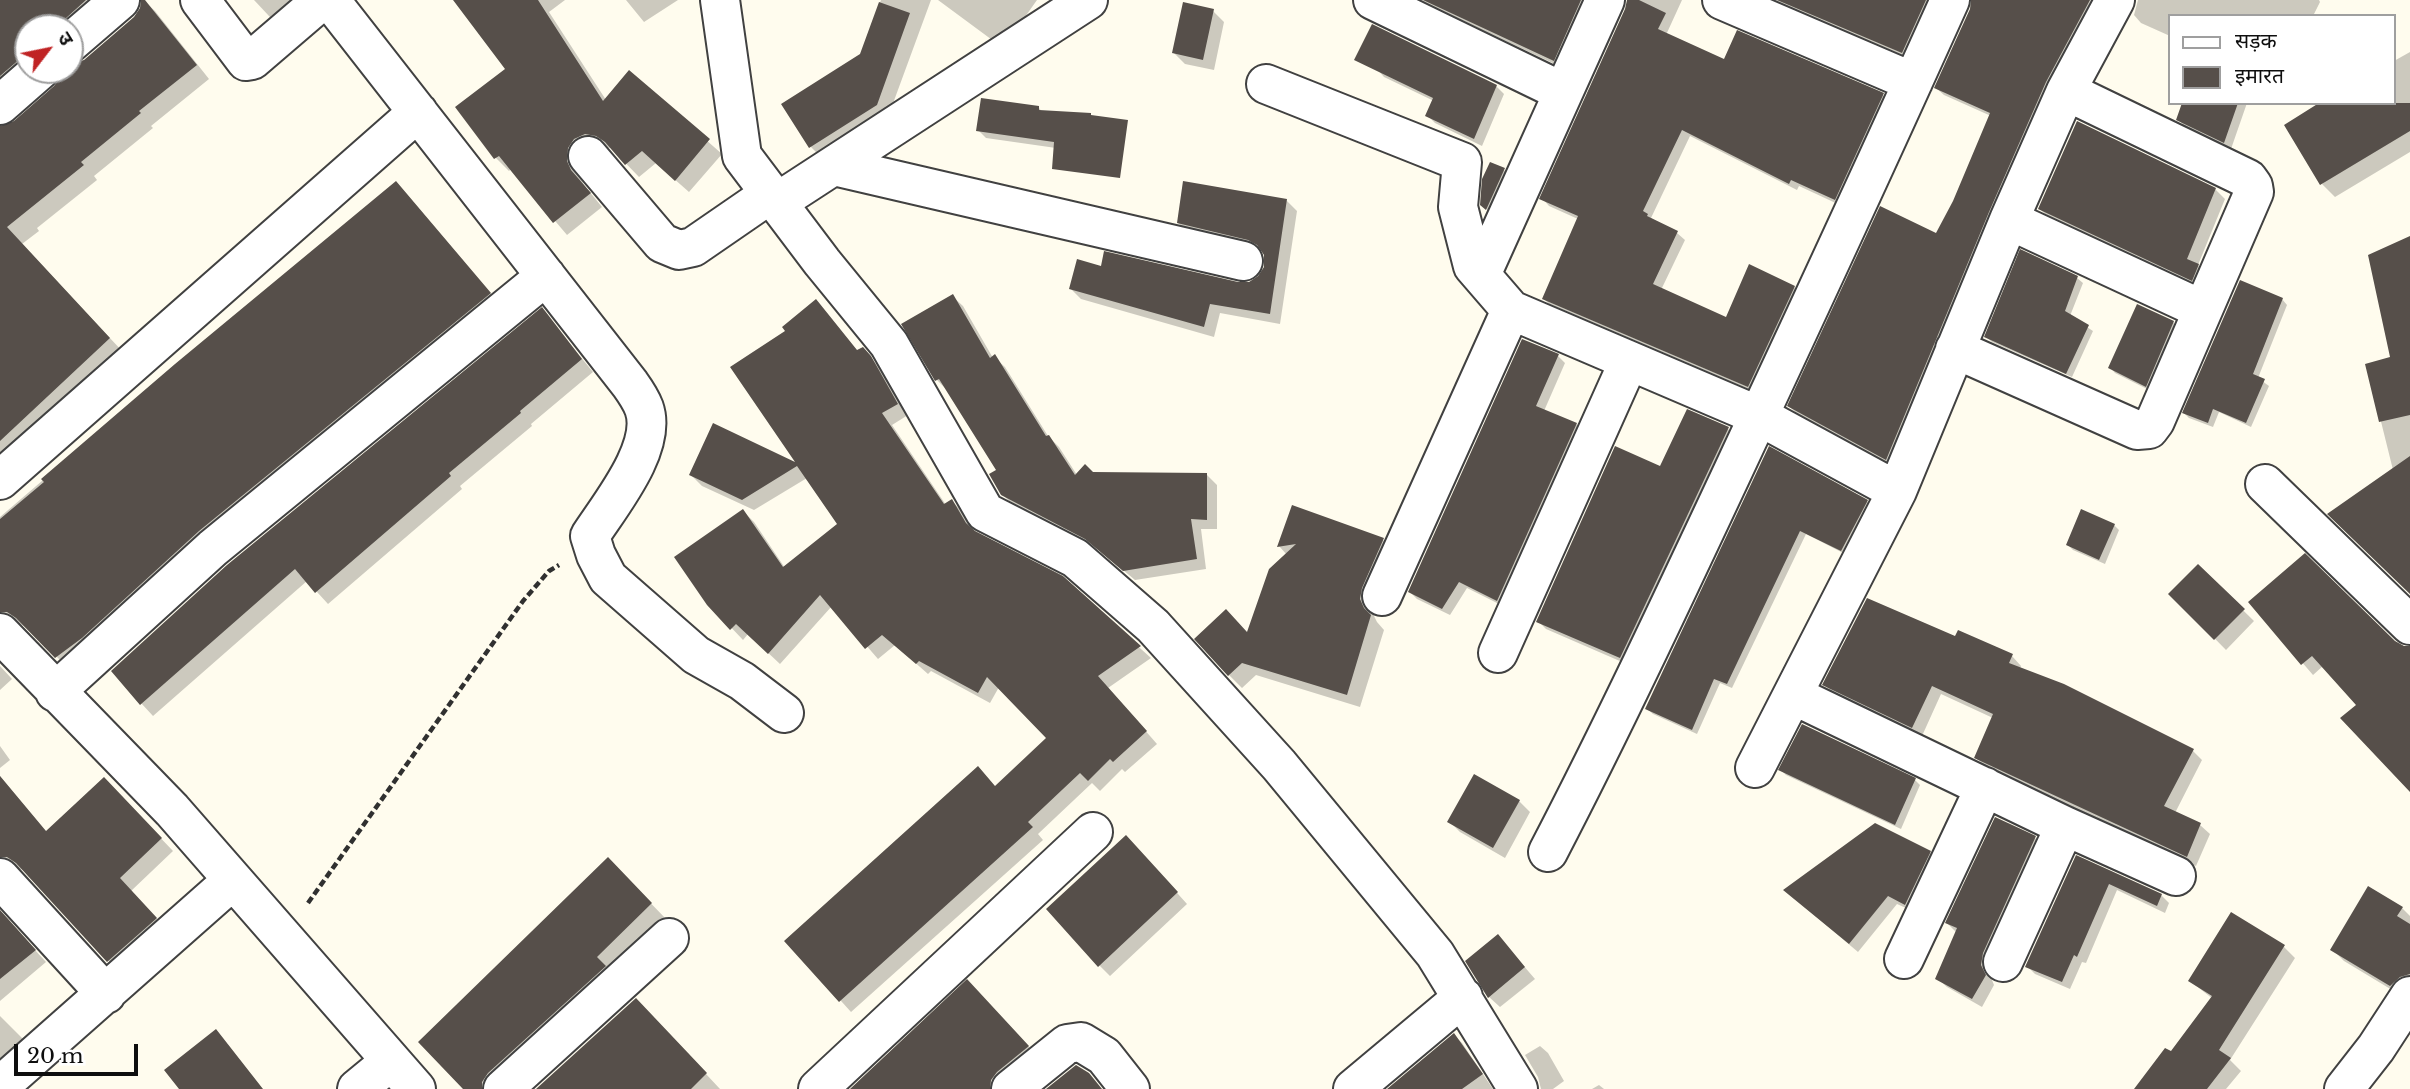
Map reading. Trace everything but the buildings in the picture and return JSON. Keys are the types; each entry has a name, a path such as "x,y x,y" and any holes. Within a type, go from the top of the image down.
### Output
{"street":[{"path":"84,31 120,0"},
{"path":"200,0 246,61 252,60 323,0"},
{"path":"330,0 630,384 644,409 646,430 636,464 590,536 608,579 696,655 742,681 784,713"},
{"path":"720,0 742,156 889,344 985,512 1075,558 1153,626 1279,765 1435,954 1518,1089"},
{"path":"588,156 662,243 679,250 693,247 834,166 1088,0"},
{"path":"1373,0 1563,92"},
{"path":"1481,275 1605,0"},
{"path":"1722,0 1913,82"},
{"path":"1548,852 1600,753 1950,0"},
{"path":"1755,768 1897,491 2009,220 2066,91 2115,0"},
{"path":"0,104 24,84"},
{"path":"1266,84 1462,162 1458,207 1473,265 1511,310 1759,415 1897,491"},
{"path":"1955,349 2137,430 2150,429 2254,192 2248,179 2066,91"},
{"path":"0,480 418,112"},
{"path":"834,166 1243,261"},
{"path":"2009,220 2203,310"},
{"path":"55,692 214,548 546,275"},
{"path":"1381,596 1511,310"},
{"path":"1498,653 1629,361"},
{"path":"2265,484 2410,625"},
{"path":"0,633 172,810 416,1089"},
{"path":"1793,695 2065,826 2176,876"},
{"path":"1904,959 1985,787"},
{"path":"2003,962 2065,826"},
{"path":"818,1089 1093,832"},
{"path":"0,878 106,994"},
{"path":"0,1086 233,880"},
{"path":"503,1089 668,939"},
{"path":"2344,1089 2376,1048 2410,996"},
{"path":"1353,1089 1463,997"},
{"path":"1011,1089 1067,1044 1082,1042 1104,1056 1130,1089"},
{"path":"357,1089 391,1061"}],"path":[{"path":"283,938 523,601 549,571 568,559 596,555"}]}
